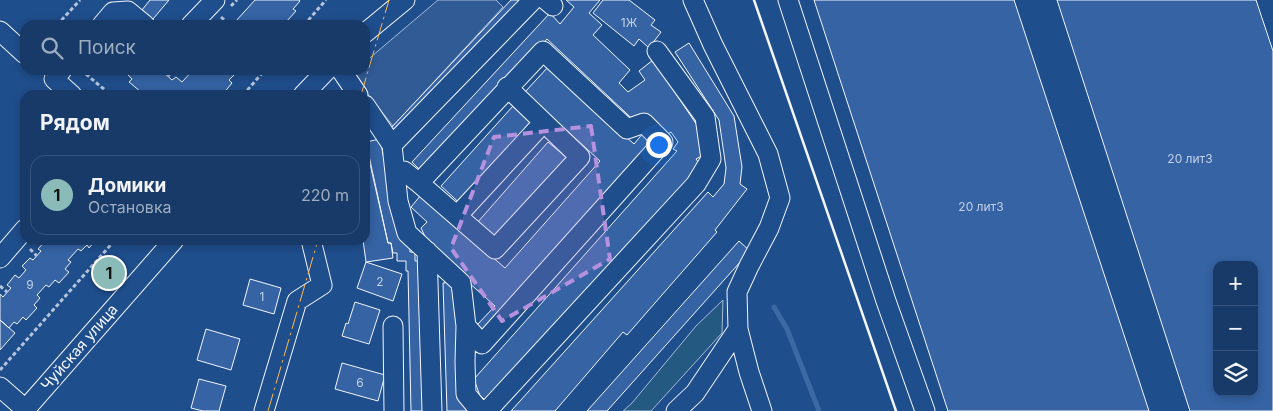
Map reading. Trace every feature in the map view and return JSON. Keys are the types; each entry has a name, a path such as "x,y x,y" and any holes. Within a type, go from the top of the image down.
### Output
{"street":[{"path":"196,20 215,0"},
{"path":"370,29 405,0"},
{"path":"392,145 534,0"},
{"path":"693,0 713,45 768,154 780,198 769,228 738,292 738,329 749,372 762,411"},
{"path":"788,0 886,301 925,411"},
{"path":"107,20 114,12 128,11 139,20"},
{"path":"0,31 20,49"},
{"path":"419,183 544,51 627,129 644,123 663,142 482,344 466,326"},
{"path":"487,411 696,184 711,159 705,117 657,51"},
{"path":"55,75 68,90"},
{"path":"308,90 321,75"},
{"path":"344,75 355,90"},
{"path":"395,172 404,171 495,249 580,157 508,88"},
{"path":"370,112 392,145 398,201 407,233 461,283 466,326 466,394 480,411"},
{"path":"457,216 544,123"},
{"path":"0,258 20,235"},
{"name":"Чуйская улица","path":"0,387 24,410 170,245"},
{"path":"264,411 297,300 322,285 311,245"},
{"path":"427,251 432,411"},
{"path":"393,326 394,411"},
{"path":"676,411 695,394 738,329"}],"path":[{"path":"62,20 80,0"},
{"path":"308,20 326,0"},
{"path":"87,75 105,90"},
{"path":"247,90 261,75"},
{"path":"0,370 111,245"},
{"path":"0,286 7,292"}],"highlighted area":[{"path":"591,126 610,259 502,321 451,248 494,137"}],"shaded area":[{"path":"438,0 496,0 503,7 393,126 370,97 370,90 365,90 353,75 370,75 370,58"},
{"path":"723,300 722,333 651,411 623,411 632,403 696,326"}],"building":[{"path":"150,0 169,0 153,19 142,10"},
{"path":"255,0 300,1 293,9 296,11 288,20 237,20"},
{"path":"511,0 535,0 402,141 390,129"},
{"path":"566,0 600,0 589,13 602,25 593,35 630,70 619,83 628,92 645,80 639,71 653,60 701,131 705,154 696,159 703,168 492,405 480,396 474,379 677,151 673,149 678,142 671,132 665,136 641,127 547,39 424,174 412,162 550,13 560,24 574,7"},
{"path":"603,0 629,0 655,20 651,25 661,32 649,48 639,39 634,46 593,13"},
{"path":"814,0 1014,0 1149,411 948,411"},
{"path":"1057,0 1256,0 1273,51 1273,411 1190,411"},
{"path":"689,43 734,116 742,167 740,184 747,189 715,230 717,232 627,335 623,332 555,411 511,411 708,192 713,197 724,184 726,168 719,120 675,52"},
{"path":"548,67 634,144 644,132 657,144 490,337 477,325 495,306 431,249 421,228 427,222 411,207 421,195 505,268 600,161 525,92"},
{"path":"128,75 166,75 172,80 176,77 182,82 188,75 234,75 229,80 232,83 226,90 139,90 129,82 132,79"},
{"path":"513,106 537,128 465,208 441,186"},
{"path":"380,139 399,234 410,243 410,252 415,252 415,261 423,261 428,411 411,411 408,271 406,271 406,261 397,261 397,253 393,253 391,243 388,243 370,160 370,141"},
{"path":"548,142 572,162 501,244 477,223"},
{"path":"370,164 388,243 391,243 393,258 366,262 364,245 370,245"},
{"path":"739,241 750,251 607,411 587,411"},
{"path":"42,245 87,245 81,251 78,249 68,260 71,262 65,269 69,272 59,283 55,280 49,287 46,285 37,295 40,298 34,305 37,308 26,320 23,317 17,324 14,322 9,328 0,320 0,294 3,297 11,288 7,285 15,275 19,278 26,270 22,266 30,258 33,260 41,251 38,249"},
{"path":"366,262 402,274 393,301 357,288"},
{"path":"250,279 281,288 274,314 243,305"},
{"path":"451,282 471,411 447,411 443,283"},
{"path":"355,302 380,310 369,344 342,336"},
{"path":"0,320 15,333 0,350"},
{"path":"206,329 240,339 231,370 197,360"},
{"path":"342,363 385,375 378,401 335,389"},
{"path":"199,379 226,386 219,411 203,411 191,408"}],"waterway":[{"path":"774,307 787,329 819,411"}],"wall":[{"path":"754,0 896,411"}],"power":[{"path":"370,64 389,0"},
{"path":"362,90 367,75"},
{"path":"268,411 317,245"}],"place":[{"name":"Домики","path":"109,273"}]}
